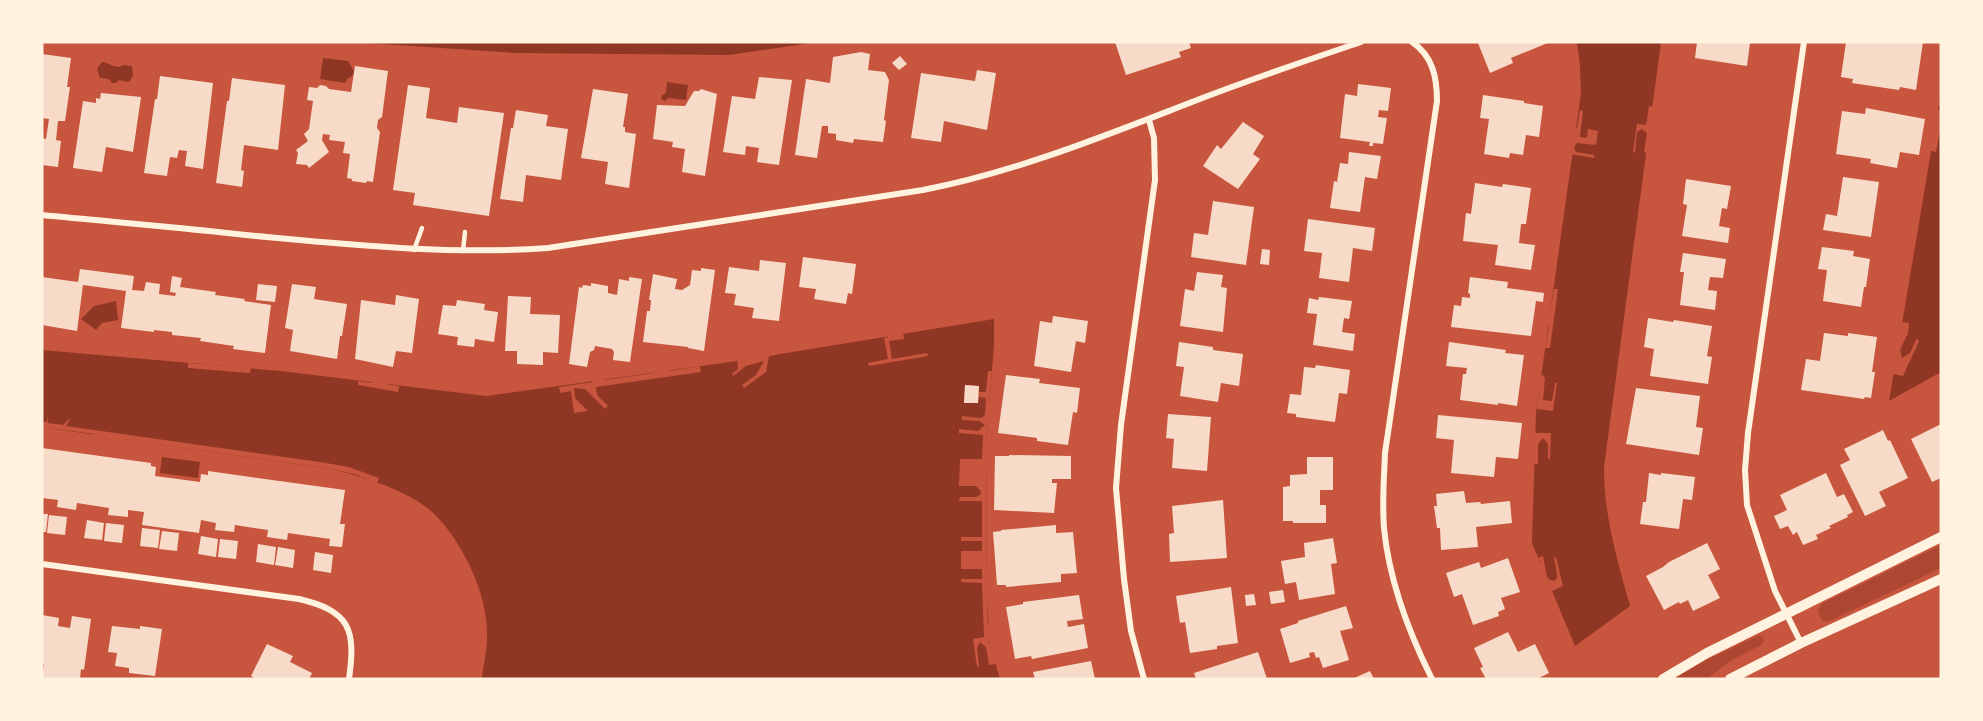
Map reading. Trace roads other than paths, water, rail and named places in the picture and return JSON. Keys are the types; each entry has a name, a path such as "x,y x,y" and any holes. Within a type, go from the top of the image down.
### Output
{"street":[{"path":"42,215 414,250 501,252 551,248 967,182 1016,168 1149,120 1210,95 1361,42"},
{"path":"1412,42 1422,50 1432,65 1437,81 1437,101 1387,442 1383,506 1386,542 1394,578 1407,619 1432,679"},
{"path":"1801,643 1775,591 1752,524 1747,506 1745,470 1748,433 1804,42"},
{"path":"1144,679 1131,631 1116,488 1121,425 1155,180 1154,138 1149,120"},
{"path":"1663,679 1707,653 1941,537"},
{"path":"42,564 299,599 326,607 337,614 350,633 352,643 349,679"},
{"path":"1730,679 1801,643 1941,579"}],"lane":[{"path":"414,250 422,228"},
{"path":"463,251 465,232"}]}
